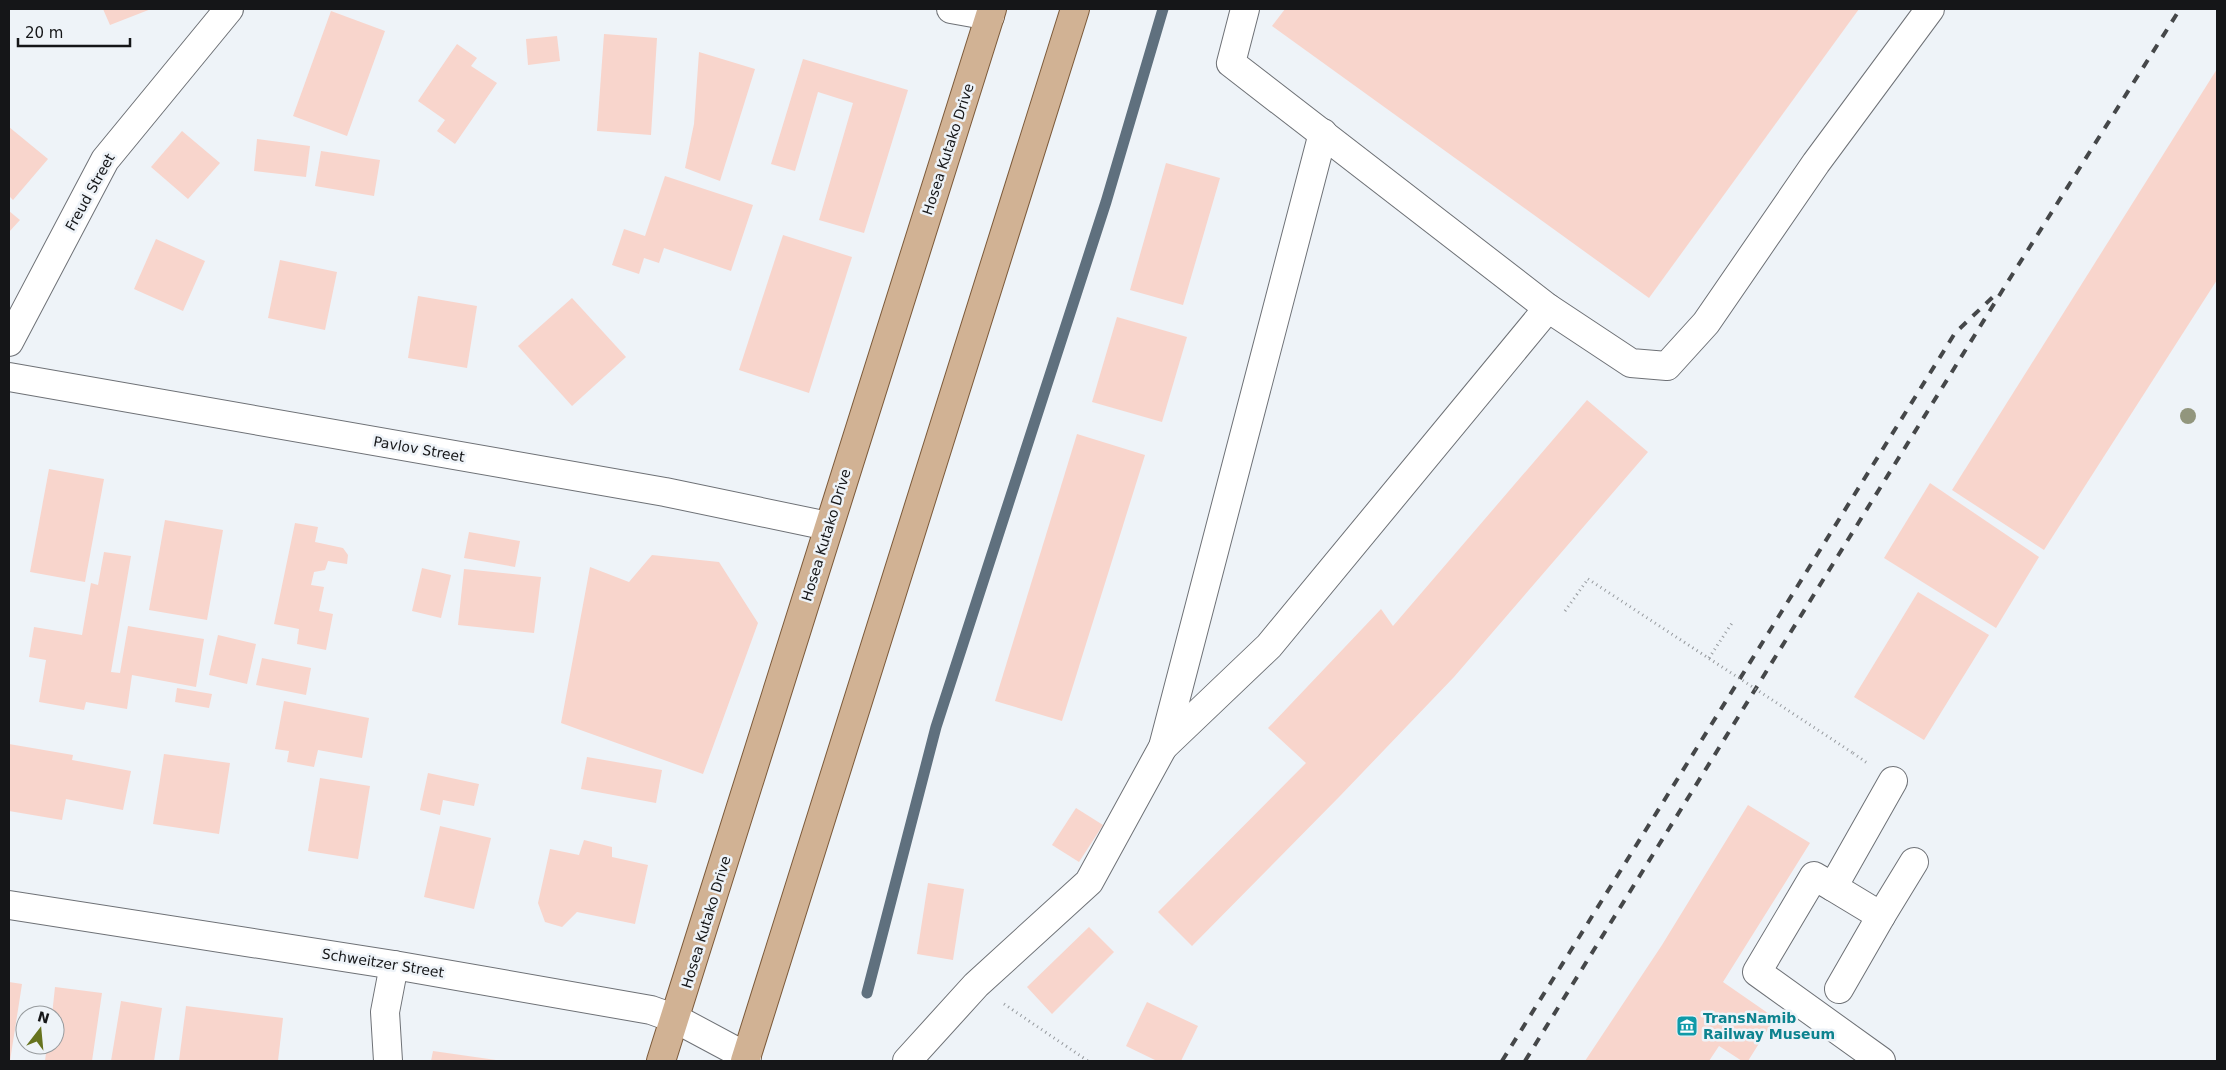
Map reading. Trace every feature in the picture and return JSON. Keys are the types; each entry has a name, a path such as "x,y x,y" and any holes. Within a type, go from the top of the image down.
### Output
{"main road":[{"path":"746,1059 1075,9"},
{"name":"Hosea Kutako Drive","path":"661,1061 676,1019 828,526 991,12"}],"street":[{"name":"Freud Street","path":"9,342 105,160 229,9"},
{"path":"951,9 991,12"},
{"path":"1245,9 1231,63 1548,308 1631,362 1668,366 1706,323 1816,163 1930,9"},
{"path":"907,1061 976,984 1089,882 1163,746 1323,133"},
{"path":"1163,746 1269,646 1548,308"},
{"name":"Pavlov Street","path":"9,377 665,492 828,526"},
{"path":"1833,887 1893,781"},
{"path":"1839,989 1914,862"},
{"path":"1881,916 1814,876 1757,972 1881,1061"},
{"name":"Schweitzer Street","path":"9,904 394,964 644,1009 676,1019 746,1059"},
{"path":"388,1061 385,1012 394,964"}],"path":[{"path":"1565,611 1588,579 1853,753"},
{"path":"1709,658 1732,622"},
{"path":"976,984 1088,1061"}],"building":[{"path":"103,9 151,9 110,25"},
{"path":"1285,9 1859,9 1649,298 1272,26"},
{"path":"331,11 385,31 347,136 293,116"},
{"path":"604,34 657,38 651,135 597,131"},
{"path":"557,36 560,61 528,65 526,39"},
{"path":"457,44 477,58 471,66 497,83 455,144 437,131 445,120 418,101"},
{"path":"699,52 755,69 720,181 685,168 694,124"},
{"path":"803,59 908,90 864,233 819,220 853,103 818,92 795,171 771,164"},
{"path":"2217,69 2217,280 2044,550 1952,490"},
{"path":"9,127 48,159 13,200 9,196"},
{"path":"182,131 220,163 188,199 151,167"},
{"path":"257,139 310,146 306,177 254,171"},
{"path":"321,151 380,160 374,196 315,186"},
{"path":"1166,163 1220,178 1183,305 1130,290"},
{"path":"665,176 753,205 731,271 664,248 659,263 644,258 639,274 612,265 624,229 645,236"},
{"path":"9,211 20,220 9,232"},
{"path":"783,235 852,257 809,393 739,370"},
{"path":"156,239 205,261 183,311 134,289"},
{"path":"280,260 337,272 325,330 268,318"},
{"path":"418,296 477,306 467,368 408,358"},
{"path":"572,298 626,357 572,406 518,346"},
{"path":"1117,317 1187,337 1162,422 1092,402"},
{"path":"1587,400 1648,452 1454,677 1192,946 1158,912 1306,763 1268,728 1381,609 1393,626"},
{"path":"1077,434 1145,455 1062,721 995,701"},
{"path":"49,469 104,479 85,582 30,572"},
{"path":"1930,483 2039,557 1996,628 1884,558"},
{"path":"165,520 223,530 207,620 149,610"},
{"path":"295,523 318,527 315,542 343,548 348,555 347,564 328,561 325,570 314,572 311,585 324,587 319,611 333,614 326,650 297,644 299,629 274,624"},
{"path":"469,532 520,541 515,567 464,558"},
{"path":"104,552 131,556 111,672 120,673 128,626 204,639 196,687 132,675 127,709 86,702 84,710 39,702 46,660 29,657 34,627 82,635 91,583 98,585"},
{"path":"652,555 719,562 758,623 703,774 561,723 590,567 629,582"},
{"path":"422,568 451,575 441,618 412,611"},
{"path":"464,569 541,577 534,633 458,625"},
{"path":"1918,592 1989,635 1924,740 1854,697"},
{"path":"218,635 256,644 247,684 209,675"},
{"path":"262,658 311,668 306,695 256,685"},
{"path":"177,688 212,694 209,708 175,702"},
{"path":"284,701 369,718 362,758 318,750 314,767 287,762 289,751 275,749"},
{"path":"9,744 73,755 72,760 131,771 123,810 66,799 62,820 9,811"},
{"path":"164,754 230,763 219,834 153,824"},
{"path":"587,757 662,770 656,803 581,789"},
{"path":"428,773 479,784 474,806 443,800 440,815 420,810"},
{"path":"320,778 370,786 358,859 308,851"},
{"path":"1748,805 1810,843 1723,982 1775,1018 1748,1061 1742,1061 1719,1046 1709,1061 1585,1061 1662,945"},
{"path":"1076,808 1103,825 1079,862 1052,845"},
{"path":"440,826 491,838 474,909 424,897"},
{"path":"584,840 612,847 612,857 648,865 635,924 577,912 562,927 545,922 538,903 550,849 579,855"},
{"path":"928,883 964,889 953,960 917,954"},
{"path":"1089,927 1114,952 1052,1014 1027,987"},
{"path":"9,982 22,984 19,1005 15,1005 15,1029 9,1061"},
{"path":"55,987 102,993 92,1061 45,1061 46,1055 65,1055 65,1005 53,1005"},
{"path":"121,1001 162,1008 154,1061 111,1061"},
{"path":"1147,1002 1198,1026 1181,1061 1157,1061 1126,1046"},
{"path":"186,1006 283,1018 278,1061 179,1061"},
{"path":"433,1051 496,1060 496,1061 431,1061"}],"waterway":[{"path":"867,993 936,727 1106,202 1163,9"}],"railway":[{"path":"1525,1061 2007,283 2180,9"},
{"path":"1502,1061 1955,333 1996,294"}],"place":[{"name":"TransNamib Railway Museum","path":"1687,1026"}]}
